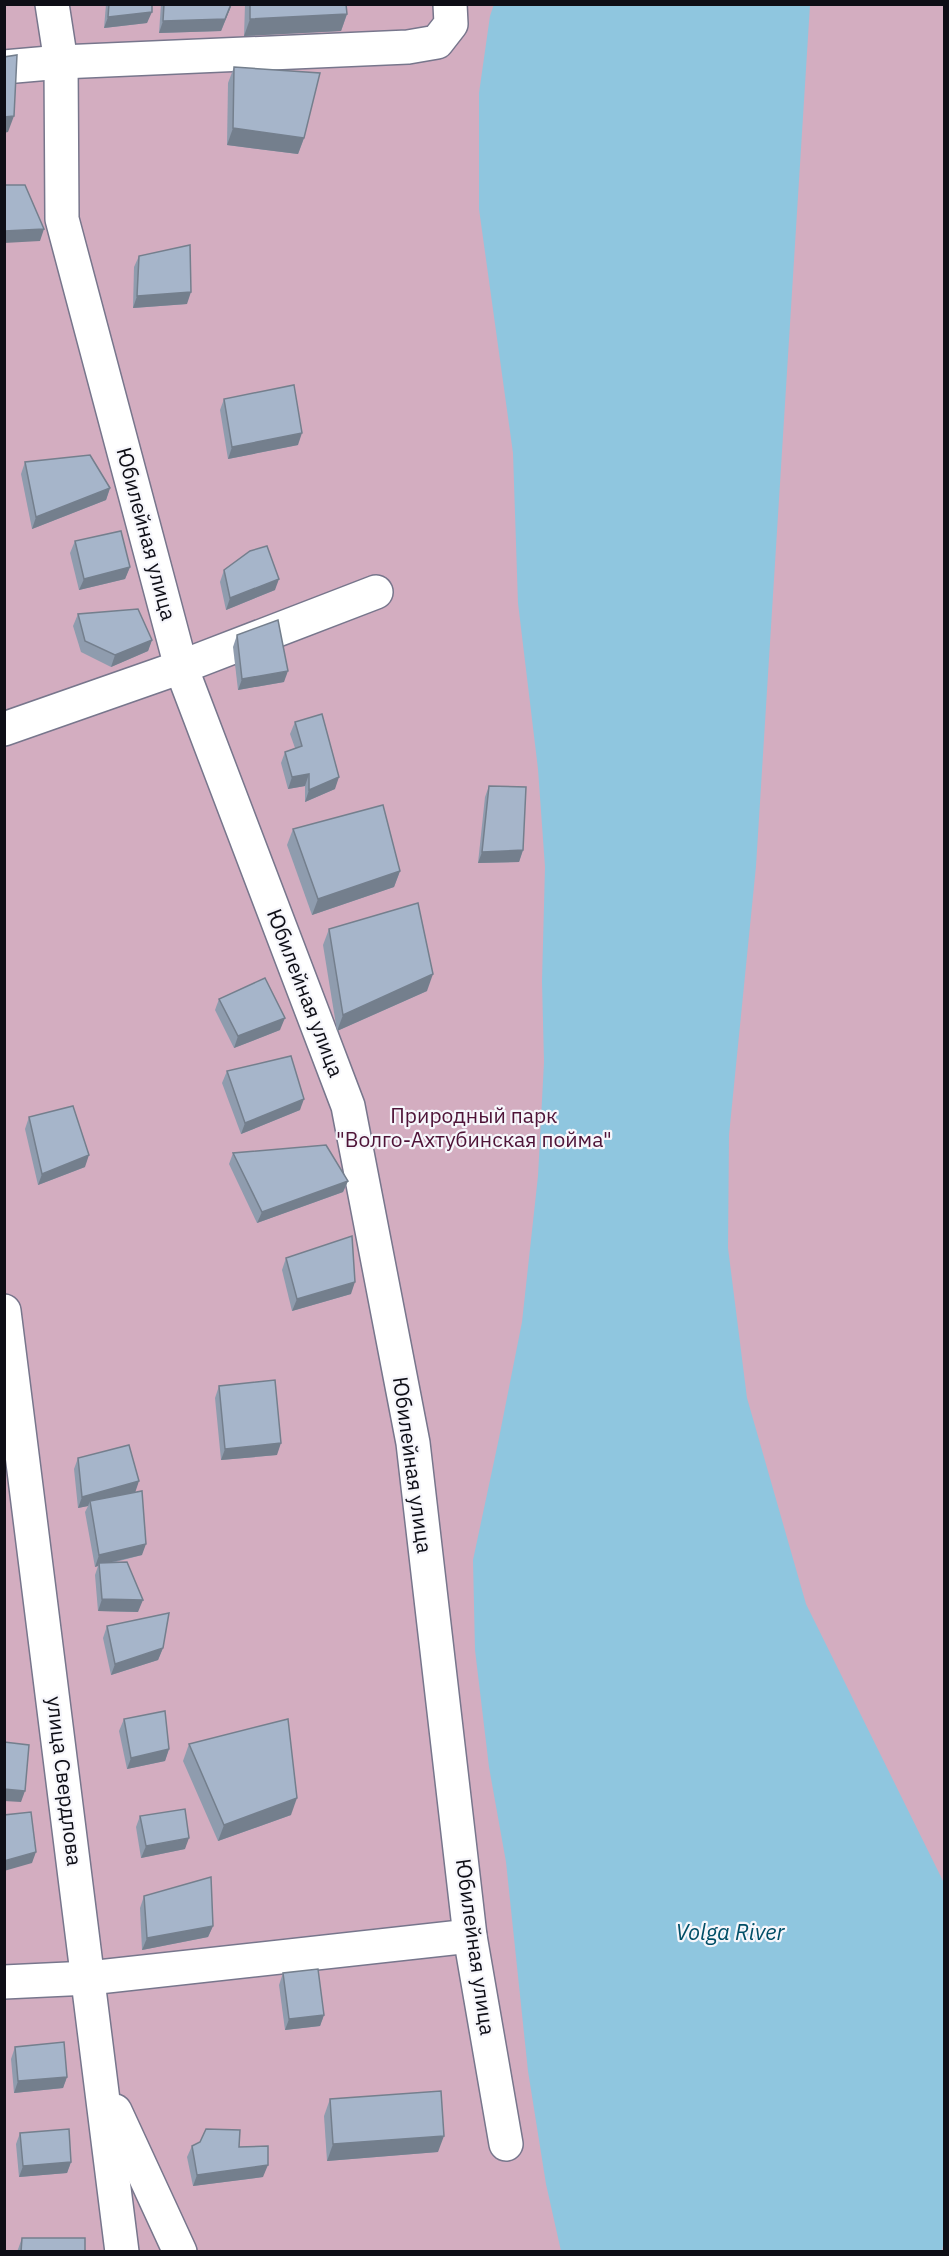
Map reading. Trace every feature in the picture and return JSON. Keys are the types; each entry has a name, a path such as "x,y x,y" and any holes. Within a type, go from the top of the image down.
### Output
{"street":[{"name":"Юбилейная улица","path":"52,4 61,62 62,219 181,667 348,1106 413,1443 470,1936 506,2144"},
{"path":"4,67 61,62 408,47 437,42 451,24 450,4"},
{"path":"4,729 181,667 376,592"},
{"name":"улица Свердлова","path":"4,1311 122,2252"},
{"path":"4,1982 89,1978 470,1936"},
{"path":"102,2083 180,2252"}],"green space":[{"name":"Природный парк \"Волго-Ахтубинская пойма\"","path":"5,5 944,5 944,2251 5,2251"}],"water":[{"name":"Volga River","path":"494,4 810,5 756,866 729,1135 728,1248 747,1398 806,1604 944,1883 944,2240 942,2251 561,2251 546,2184 528,2071 506,1862 489,1767 475,1650 473,1560 522,1322 538,1176 544,1062 542,981 545,867 538,769 518,603 513,453 479,209 479,93 490,16"}],"building":[{"path":"109,4 152,4 152,12 108,17"},
{"path":"164,4 231,4 225,19 163,21"},
{"path":"250,4 346,4 347,14 250,19"},
{"path":"17,55 14,116 4,117 4,57"},
{"path":"234,67 320,73 304,138 233,128"},
{"path":"4,185 25,185 44,229 4,231"},
{"path":"190,245 191,292 137,296 139,256"},
{"path":"294,385 302,433 232,447 224,399"},
{"path":"90,455 110,488 36,517 25,462"},
{"path":"121,531 130,567 84,579 75,541"},
{"path":"267,546 279,579 230,598 224,570 250,551"},
{"path":"138,609 152,640 115,655 85,641 78,614"},
{"path":"278,620 288,671 242,679 237,635"},
{"path":"322,714 339,777 309,790 309,774 292,777 285,752 302,746 295,722"},
{"path":"489,786 526,787 523,850 482,852"},
{"path":"383,805 400,871 318,899 293,829"},
{"path":"418,903 433,974 343,1015 329,929"},
{"path":"265,978 285,1018 238,1036 219,999"},
{"path":"291,1056 304,1099 245,1123 227,1071"},
{"path":"73,1106 89,1155 42,1174 29,1117"},
{"path":"326,1145 348,1181 262,1212 233,1153"},
{"path":"352,1236 355,1282 297,1299 286,1258"},
{"path":"275,1380 281,1443 225,1449 219,1386"},
{"path":"129,1445 139,1481 82,1497 78,1458"},
{"path":"142,1491 146,1544 99,1555 90,1501"},
{"path":"127,1562 143,1600 102,1599 99,1563"},
{"path":"169,1613 163,1648 115,1664 107,1626"},
{"path":"165,1711 169,1749 131,1758 124,1719"},
{"path":"288,1719 297,1798 224,1825 189,1744"},
{"path":"4,1742 29,1745 25,1791 4,1789"},
{"path":"185,1809 189,1838 146,1846 140,1816"},
{"path":"31,1812 36,1852 4,1861 4,1815"},
{"path":"211,1877 213,1926 147,1938 144,1896"},
{"path":"318,1969 324,2015 289,2019 283,1973"},
{"path":"64,2042 67,2077 18,2081 15,2047"},
{"path":"441,2091 444,2136 333,2144 330,2099"},
{"path":"69,2129 71,2162 23,2166 20,2133"},
{"path":"206,2129 240,2130 239,2147 268,2146 268,2165 197,2175 192,2146 200,2142"},
{"path":"22,2238 85,2238 85,2252 21,2252"}]}
